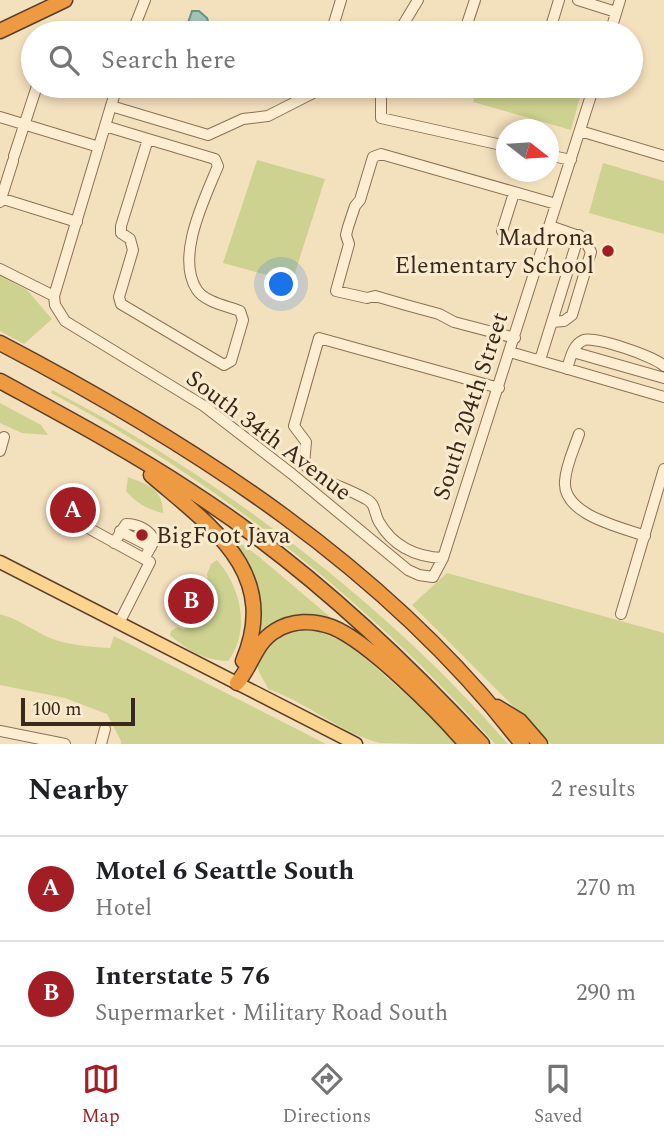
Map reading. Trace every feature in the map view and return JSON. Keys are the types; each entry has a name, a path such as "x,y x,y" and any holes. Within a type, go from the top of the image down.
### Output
{"highway":[{"path":"0,31 65,0"},
{"path":"0,344 171,439 313,538 383,596 490,703 522,744"},
{"path":"0,381 190,490 252,533 333,599 410,670 482,744"},
{"path":"120,448 216,531 239,559 248,581 253,616 250,638 238,671 237,682"},
{"path":"237,682 246,672 262,641 275,630 300,622 324,625 341,631 360,643 466,744"},
{"path":"490,703 520,721 540,744"}],"main road":[{"path":"0,562 356,744"}],"street":[{"path":"335,21 341,0"},
{"path":"405,21 418,0"},
{"path":"468,21 475,0"},
{"path":"553,21 559,0"},
{"path":"578,0 616,12"},
{"path":"613,21 620,0"},
{"path":"137,21 143,4"},
{"path":"33,98 0,199 77,222"},
{"path":"0,269 54,296 113,98"},
{"path":"111,106 208,135 243,119 268,116 302,98"},
{"path":"381,98 381,118 496,144"},
{"name":"South 204th Street","path":"433,577 443,558 499,388 590,98"},
{"path":"0,117 99,147"},
{"path":"105,126 148,138 215,159 218,166 203,202 190,244 189,258 191,277 198,292 209,300 240,311 243,320 231,361 224,365 121,304 118,297 133,250 130,239 121,233 121,226 148,138"},
{"path":"580,131 664,156"},
{"path":"514,338 454,322 439,314 386,299 336,291 349,244 346,235 348,227 355,206 360,200 373,157 381,154 556,204"},
{"path":"559,157 571,160"},
{"path":"502,231 514,193"},
{"path":"550,226 584,238 591,252 572,315 564,321 552,322"},
{"path":"540,360 579,235"},
{"name":"South 34th Avenue","path":"54,296 55,305 65,321 204,406 292,474 408,570 433,577"},
{"path":"443,558 421,556 404,548 378,521 376,509 370,501 315,475 304,464 306,442 294,426 319,338 499,388"},
{"path":"567,369 580,342 590,339 653,358 664,366"},
{"path":"510,352 664,397"},
{"path":"573,352 664,378"},
{"path":"579,434 564,484 570,501 591,516 645,536"},
{"path":"0,451 4,437"},
{"path":"621,614 664,469"},
{"path":"90,529 150,562 118,623"},
{"path":"114,543 120,531 150,547 144,559"},
{"path":"101,744 105,729"},
{"path":"0,731 65,744"}],"green space":[{"path":"474,98 580,98 571,130 559,127 559,119 532,119 473,102"},
{"path":"257,160 325,179 292,282 223,263"},
{"path":"603,163 664,181 664,234 589,213"},
{"path":"0,276 27,290 52,319 24,344 0,331"},
{"path":"52,390 176,461 296,546 409,642 508,744 495,744 396,642 344,594 289,549 173,465 51,393"},
{"path":"0,403 41,425 48,435 22,433 0,423"},
{"path":"128,477 157,493 163,513 142,505 126,491"},
{"path":"228,534 342,627 277,622 264,629 252,642 242,555"},
{"path":"217,560 232,583 240,609 239,636 228,661 197,654 170,635 171,631 178,627 183,629 198,622 208,583 207,574 211,564"},
{"path":"447,573 664,633 664,744 551,744 412,605"},
{"path":"0,614 50,638 72,644 110,648 114,636 326,744 121,744 107,714 65,698 0,685"},
{"path":"297,629 320,632 342,641 429,715 456,744 380,743 351,732 268,689 258,668 258,660 271,643"}],"water":[{"path":"192,11 199,11 208,21 189,21"}],"place":[{"name":"Madrona Elementary School","path":"608,251"},
{"name":"Motel 6 Seattle South","path":"73,510"},
{"name":"BigFoot Java","path":"142,535"},
{"name":"Interstate 5 76","path":"191,601"}]}
